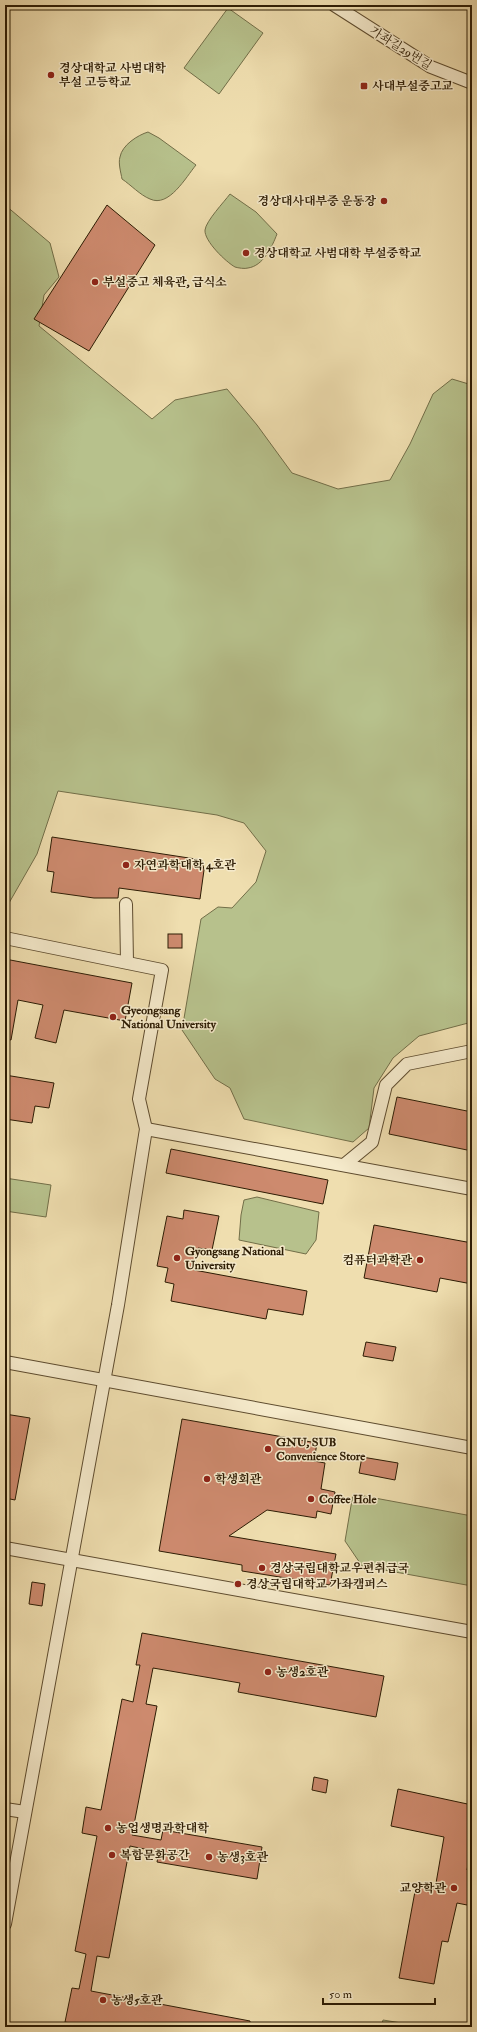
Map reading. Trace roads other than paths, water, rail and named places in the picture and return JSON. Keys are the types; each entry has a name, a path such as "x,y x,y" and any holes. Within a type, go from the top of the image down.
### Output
{"street":[{"name":"가좌길29번길","path":"334,5 431,67 472,83"},
{"path":"126,904 127,962"},
{"path":"5,938 162,970 139,1099 146,1129 120,1298 5,1924"},
{"path":"344,1165 372,1142 386,1085 407,1064 472,1051"},
{"path":"146,1129 472,1189"},
{"path":"5,1362 472,1448"},
{"path":"5,1548 472,1632"},
{"path":"5,1808 25,1812"}],"place":[{"name":"경상대학교 사범대학 부설 고등학교","path":"51,75"},
{"name":"사대부설중고교","path":"364,86"},
{"name":"경상대사대부중 운동장","path":"384,201"},
{"name":"경상대학교 사범대학 부설중학교","path":"246,253"},
{"name":"부설중고 체육관, 급식소","path":"95,282"},
{"name":"자연과학대학 4호관","path":"126,865"},
{"name":"Gyeongsang National University","path":"113,1017"},
{"name":"Gyongsang National University","path":"177,1258"},
{"name":"컴퓨터과학관","path":"420,1260"},
{"name":"GNU, SUB Convenience Store","path":"268,1449"},
{"name":"학생회관","path":"207,1479"},
{"name":"Coffee Hole","path":"311,1499"},
{"name":"경상국립대학교우편취급국","path":"262,1568"},
{"name":"경상국립대학교 가좌캠퍼스","path":"238,1584"},
{"name":"농생2호관","path":"268,1672"},
{"name":"농업생명과학대학","path":"108,1828"},
{"name":"복합문화공간","path":"112,1855"},
{"name":"농생3호관","path":"209,1857"},
{"name":"교양학관","path":"454,1888"},
{"name":"농생5호관","path":"103,2000"}]}
